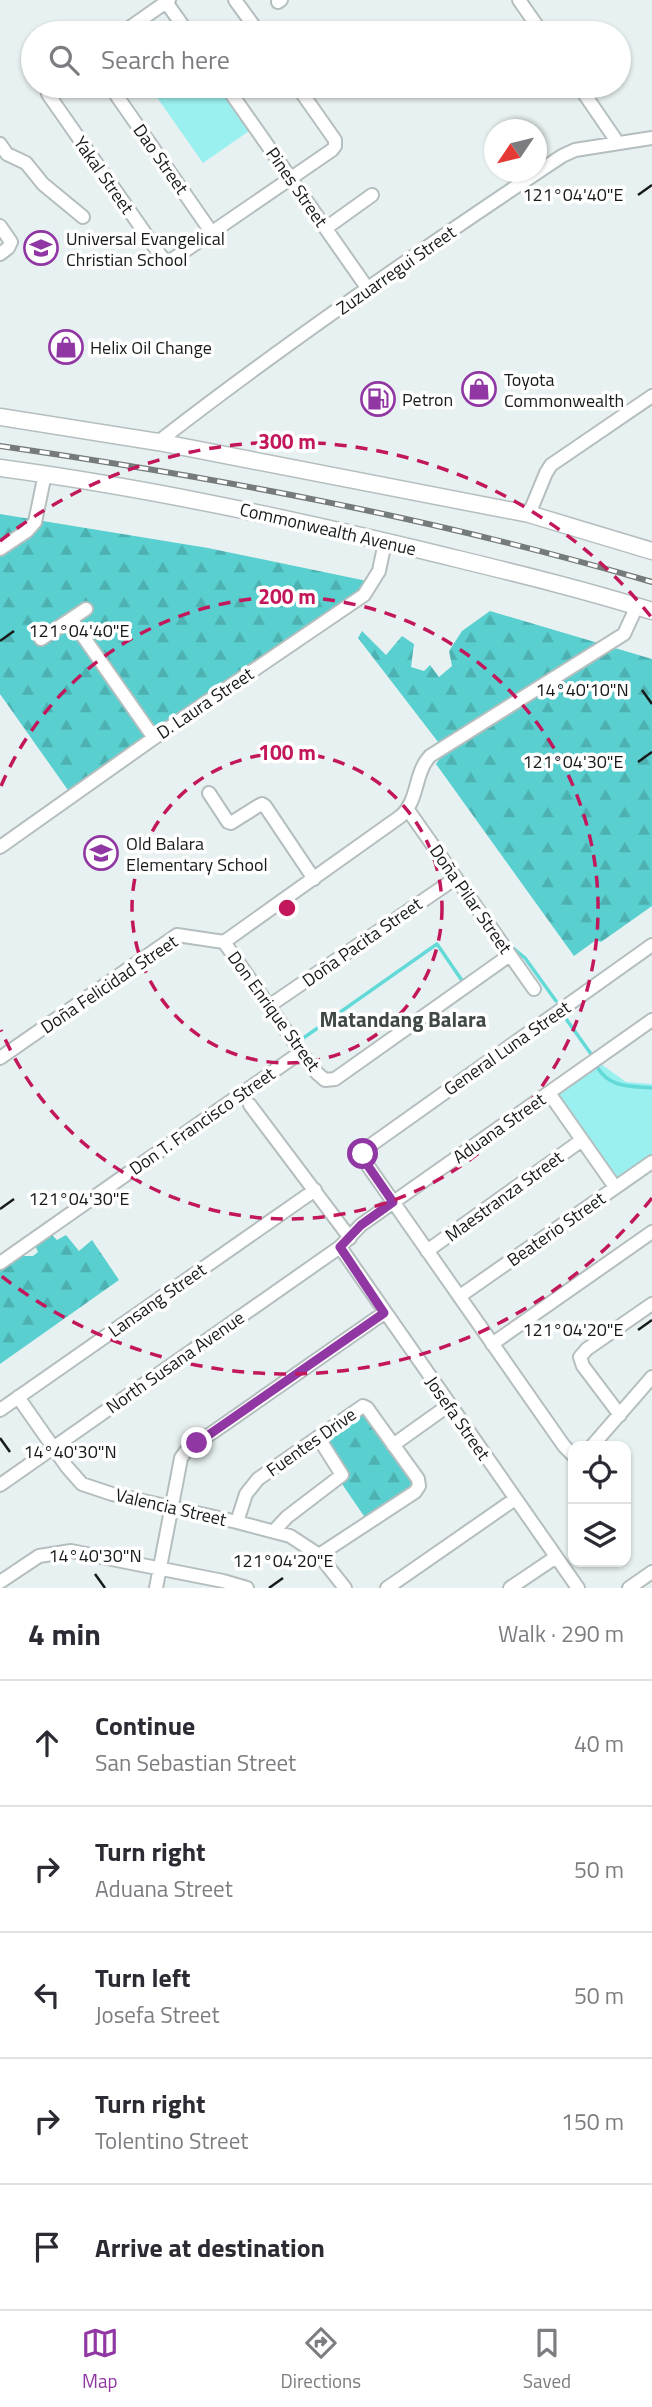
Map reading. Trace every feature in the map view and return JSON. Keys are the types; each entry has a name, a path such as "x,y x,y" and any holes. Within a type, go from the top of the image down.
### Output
{"main road":[{"path":"0,417 158,442 529,514 652,551"},
{"name":"Commonwealth Avenue","path":"0,468 246,510 645,608"}],"street":[{"path":"235,0 250,21"},
{"path":"519,0 534,21"},
{"path":"139,21 168,1 180,21"},
{"name":"Yakal Street","path":"51,98 166,261 212,233"},
{"name":"Dao Street","path":"118,98 212,233"},
{"name":"Pines Street","path":"235,98 368,289"},
{"path":"212,233 335,146 335,140 305,98"},
{"path":"587,98 618,143"},
{"name":"Zuzuarregui Street","path":"158,442 368,289 562,156 575,150 652,138"},
{"path":"0,144 7,154 26,163 43,184 83,217"},
{"path":"326,228 372,195"},
{"path":"0,226 11,242 0,254"},
{"path":"529,514 551,465 652,396"},
{"path":"0,549 27,531 35,522 45,474"},
{"name":"D. Laura Street","path":"0,847 364,595 379,571 385,542"},
{"path":"224,942 408,810 422,765 430,756 624,634 645,608"},
{"path":"41,639 86,609"},
{"path":"71,619 154,738"},
{"path":"209,793 228,822 232,823 258,806 265,806 314,879"},
{"name":"Doña Pilar Street","path":"408,810 534,989"},
{"name":"Doña Pacita Street","path":"269,1006 456,878"},
{"name":"Doña Felicidad Street","path":"0,1058 177,935 224,942"},
{"name":"Don Enrique Street","path":"224,942 301,1052 325,1080 335,1079 510,955"},
{"name":"General Luna Street","path":"393,1202 366,1163 363,1154 371,1145 652,945"},
{"name":"Aduana Street","path":"350,1238 361,1225 652,1020"},
{"name":"Don T. Francisco Street","path":"0,1263 301,1052"},
{"path":"549,1093 615,1187"},
{"path":"250,1105 350,1238"},
{"name":"Maestranza Street","path":"427,1251 582,1140"},
{"name":"Beaterio Street","path":"460,1296 652,1162"},
{"name":"Lansang Street","path":"0,1410 315,1189"},
{"path":"393,1202 568,1450"},
{"path":"492,1344 652,1232"},
{"name":"North Susana Avenue","path":"0,1485 350,1238"},
{"name":"Josefa Street","path":"340,1247 578,1588"},
{"path":"620,1415 583,1366 580,1357 587,1349 652,1304"},
{"path":"156,1588 181,1458 186,1451 384,1313"},
{"path":"597,1441 652,1377"},
{"name":"Valencia Street","path":"18,1397 82,1484 172,1509 290,1536 319,1555 345,1588"},
{"path":"393,1445 449,1405"},
{"name":"Fuentes Drive","path":"237,1522 246,1494 258,1479 363,1406 418,1479 419,1486 415,1492 319,1555"},
{"path":"274,1531 287,1517 342,1475 318,1437"},
{"path":"387,1588 515,1499"},
{"path":"0,1582 39,1556 71,1551 247,1588"},
{"path":"510,1588 556,1557"},
{"path":"629,1588 652,1572"}],"green space":[{"path":"0,514 208,548 367,581 364,592 70,793 0,694"},
{"path":"490,611 652,659 652,906 601,942 596,940 574,956 436,764 445,751 358,638 362,631 386,655 402,636 414,644 411,667 424,671 430,665 439,677 452,666 449,651 462,631"},
{"path":"50,1233 57,1240 66,1235 79,1251 92,1240 119,1280 0,1364 0,1268 18,1256 33,1256 38,1252 35,1245"},
{"path":"365,1413 415,1485 366,1519 340,1481 324,1441"}],"shaded area":[{"path":"157,98 226,98 249,131 203,163"},
{"path":"601,1064 626,1082 652,1084 652,1156 615,1182 553,1094"}],"waterway":[{"path":"302,1039 437,944 463,982"},
{"path":"513,948 525,958 556,1001"},
{"path":"564,1016 591,1054"},
{"path":"597,1067 614,1082 652,1088"}],"railway":[{"path":"0,446 165,472 328,502 490,539 652,582"}],"place":[{"name":"Universal Evangelical Christian School","path":"41,248"},
{"name":"Helix Oil Change","path":"66,347"},
{"name":"Toyota Commonwealth","path":"479,389"},
{"name":"Petron","path":"378,399"},
{"name":"Old Balara Elementary School","path":"101,853"}],"district":[{"name":"Matandang Balara","path":"403,1019"}],"route":[{"path":"197,1443 384,1313 340,1247 361,1225 393,1202 366,1163 363,1154"}]}
